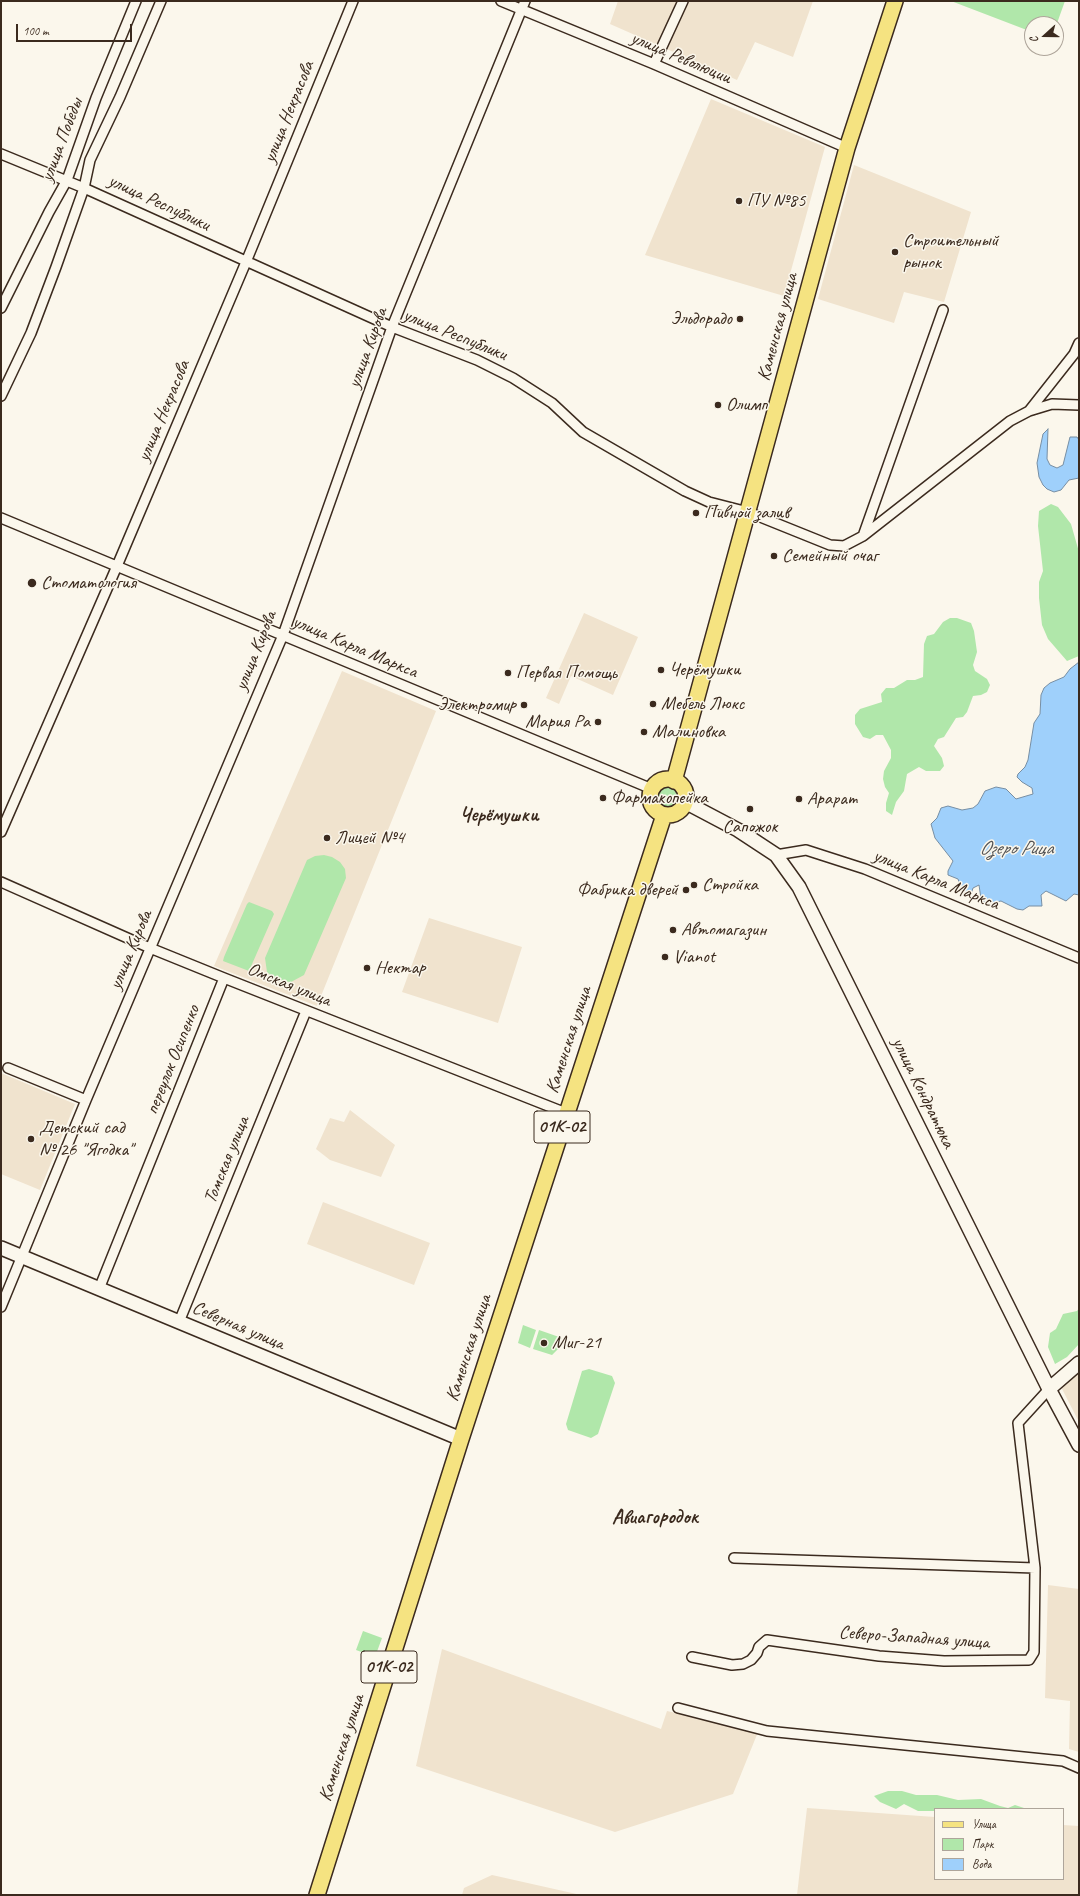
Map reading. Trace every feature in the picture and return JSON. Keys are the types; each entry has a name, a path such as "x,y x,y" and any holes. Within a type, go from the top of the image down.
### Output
{"main road":[{"name":"Каменская улица","path":"674,780 847,148 895,1"},
{"path":"674,780 685,792 685,802 680,811 670,815 664,815 652,805 650,800 652,789 659,782 674,780"},
{"name":"улица Кондратюка","path":"685,802 738,830 776,854 799,887 1049,1389 1079,1445"},
{"name":"Каменская улица","path":"317,1895 461,1439 664,815"},
{"name":"Северная улица","path":"1,1248 461,1439"},
{"path":"1049,1389 1079,1363"}],"street":[{"name":"улица Победы","path":"1,308 49,212 68,180 96,98 136,1"},
{"path":"1,396 31,333 84,188 90,160 120,97 161,1"},
{"name":"улица Некрасова","path":"1,832 117,566 246,262 353,1"},
{"name":"улица Революции","path":"501,1 523,5 847,148"},
{"path":"654,64 682,1"},
{"name":"улица Кирова","path":"1,1307 86,1100 283,635 392,327 523,5"},
{"name":"улица Республики","path":"1,154 68,180 392,327 477,360 513,378 552,403 583,432 685,491 709,502 748,512 830,546 844,546 863,536 1010,421 1029,411"},
{"path":"863,536 943,310"},
{"path":"1029,411 1074,354 1079,343"},
{"path":"1029,411 1052,404 1079,405"},
{"name":"улица Карла Маркса","path":"1,518 652,789"},
{"name":"улица Карла Маркса","path":"776,854 806,850 865,869 1079,958"},
{"name":"Омская улица","path":"1,882 150,948 566,1113"},
{"name":"переулок Осипенко","path":"99,1289 224,978"},
{"name":"Томская улица","path":"179,1322 306,1011"},
{"path":"8,1068 86,1100"},
{"name":"Северо-Западная улица","path":"692,1657 732,1665 743,1664 751,1660 759,1646 767,1640 879,1656 944,1661 1029,1660 1034,1652 1035,1568 1018,1423 1049,1389"},
{"path":"734,1558 1035,1568"},
{"path":"678,1708 767,1731 1063,1761 1079,1768"}],"shaded area":[{"path":"618,1 813,1 793,57 755,42 737,80 610,24"},
{"name":"ПУ №85","path":"711,99 825,147 784,296 645,255"},
{"name":"Строительный рынок","path":"854,165 971,212 944,302 904,292 894,323 818,299"},
{"path":"584,613 638,637 613,695 571,676 559,704 546,698"},
{"name":"Лицей №4","path":"342,671 436,711 317,1006 214,966"},
{"path":"429,918 522,947 498,1023 402,992"},
{"name":"Детский сад № 26 \"Ягодка\"","path":"1,1073 75,1104 40,1190 1,1174"},
{"path":"350,1110 395,1145 381,1177 330,1160 316,1149 330,1118 344,1122"},
{"path":"323,1202 430,1243 414,1285 307,1244"},
{"path":"1079,1370 1079,1422 1060,1385"},
{"path":"1048,1585 1079,1589 1079,1752 1069,1749 1070,1701 1045,1698"},
{"path":"442,1649 661,1729 667,1711 758,1732 733,1794 615,1832 416,1766"},
{"path":"807,1808 934,1817 934,1880 1064,1880 1064,1825 1079,1826 1079,1895 797,1895"},
{"path":"492,1875 581,1895 462,1895 464,1888"}],"green space":[{"path":"951,1 1065,1 1060,16 1024,16 1024,29"},
{"path":"1051,504 1058,507 1071,524 1079,552 1079,656 1067,661 1048,639 1042,625 1039,598 1039,582 1043,571 1038,526 1039,511"},
{"path":"950,618 957,618 971,623 974,631 977,652 973,665 975,671 987,679 990,685 987,692 981,695 973,696 967,712 963,717 956,718 944,737 938,739 934,746 942,758 944,766 940,771 926,771 919,767 907,774 904,791 896,802 892,815 886,811 886,803 889,793 885,787 883,779 884,771 891,758 891,750 883,735 876,735 870,739 863,737 855,724 855,715 860,709 882,702 881,694 886,688 894,688 907,680 915,680 923,677 924,644 927,636 934,634 943,622"},
{"path":"668,781 679,786 684,797 679,808 668,813 657,808 652,797 657,786"},
{"path":"324,855 332,857 340,862 345,869 346,878 304,975 291,982 277,981 267,972 265,958 307,860 315,856"},
{"path":"249,902 272,911 274,914 249,971 223,961"},
{"path":"1079,1308 1079,1344 1067,1357 1055,1364 1048,1347 1050,1333 1056,1329 1063,1314 1077,1311"},
{"path":"523,1325 536,1330 530,1348 518,1343"},
{"path":"539,1330 562,1338 558,1349 552,1355 533,1349"},
{"path":"589,1369 612,1376 615,1383 598,1434 591,1438 568,1430 566,1424 582,1371"},
{"path":"363,1631 382,1638 375,1657 356,1650"},
{"path":"888,1791 902,1791 916,1795 937,1795 958,1800 981,1799 1008,1808 934,1808 934,1811 918,1811 904,1804 896,1809 880,1802 874,1796"},
{"path":"1015,1805 1024,1808 1008,1808"}],"water":[{"path":"1048,429 1047,459 1050,465 1057,468 1063,465 1070,437 1077,437 1079,440 1079,478 1069,480 1061,490 1054,492 1047,489 1043,485 1039,477 1037,463 1043,434"},
{"name":"Озеро Рица","path":"1079,662 1079,895 1074,894 1066,901 1046,891 1041,895 1042,906 1029,906 1023,910 1017,909 1001,901 987,904 981,899 979,885 973,888 971,894 967,895 962,890 958,879 948,875 948,871 953,861 935,838 931,824 937,818 941,808 948,806 962,810 973,808 978,804 985,791 996,787 1006,789 1016,799 1033,794 1032,788 1017,777 1025,767 1028,760 1034,723 1040,714 1041,695 1044,688 1050,683 1064,677 1070,669"}],"place":[{"name":"ПУ №85","path":"739,201"},
{"name":"Строительный рынок","path":"895,252"},
{"name":"Эльдорадо","path":"740,319"},
{"name":"Олимп","path":"718,405"},
{"name":"Пивной залив","path":"696,513"},
{"name":"Семейный очаг","path":"774,556"},
{"name":"Стоматология","path":"32,583"},
{"name":"Черёмушки","path":"661,670"},
{"name":"Первая Помощь","path":"508,673"},
{"name":"Мебель Люкс","path":"653,704"},
{"name":"Электромир","path":"524,705"},
{"name":"Мария Ра","path":"598,722"},
{"name":"Малиновка","path":"644,732"},
{"name":"Фармакопейка","path":"603,798"},
{"name":"Арарат","path":"799,799"},
{"name":"Сапожок","path":"750,809"},
{"name":"Лицей №4","path":"327,838"},
{"name":"Стройка","path":"694,885"},
{"name":"Фабрика дверей","path":"686,890"},
{"name":"Автомагазин","path":"673,930"},
{"name":"Vianot","path":"665,957"},
{"name":"Нектар","path":"367,968"},
{"name":"Детский сад № 26 \"Ягодка\"","path":"31,1139"},
{"name":"Миг-21","path":"544,1343"}],"district":[{"name":"Черёмушки","path":"499,816"},
{"name":"Авиагородок","path":"655,1518"}]}
